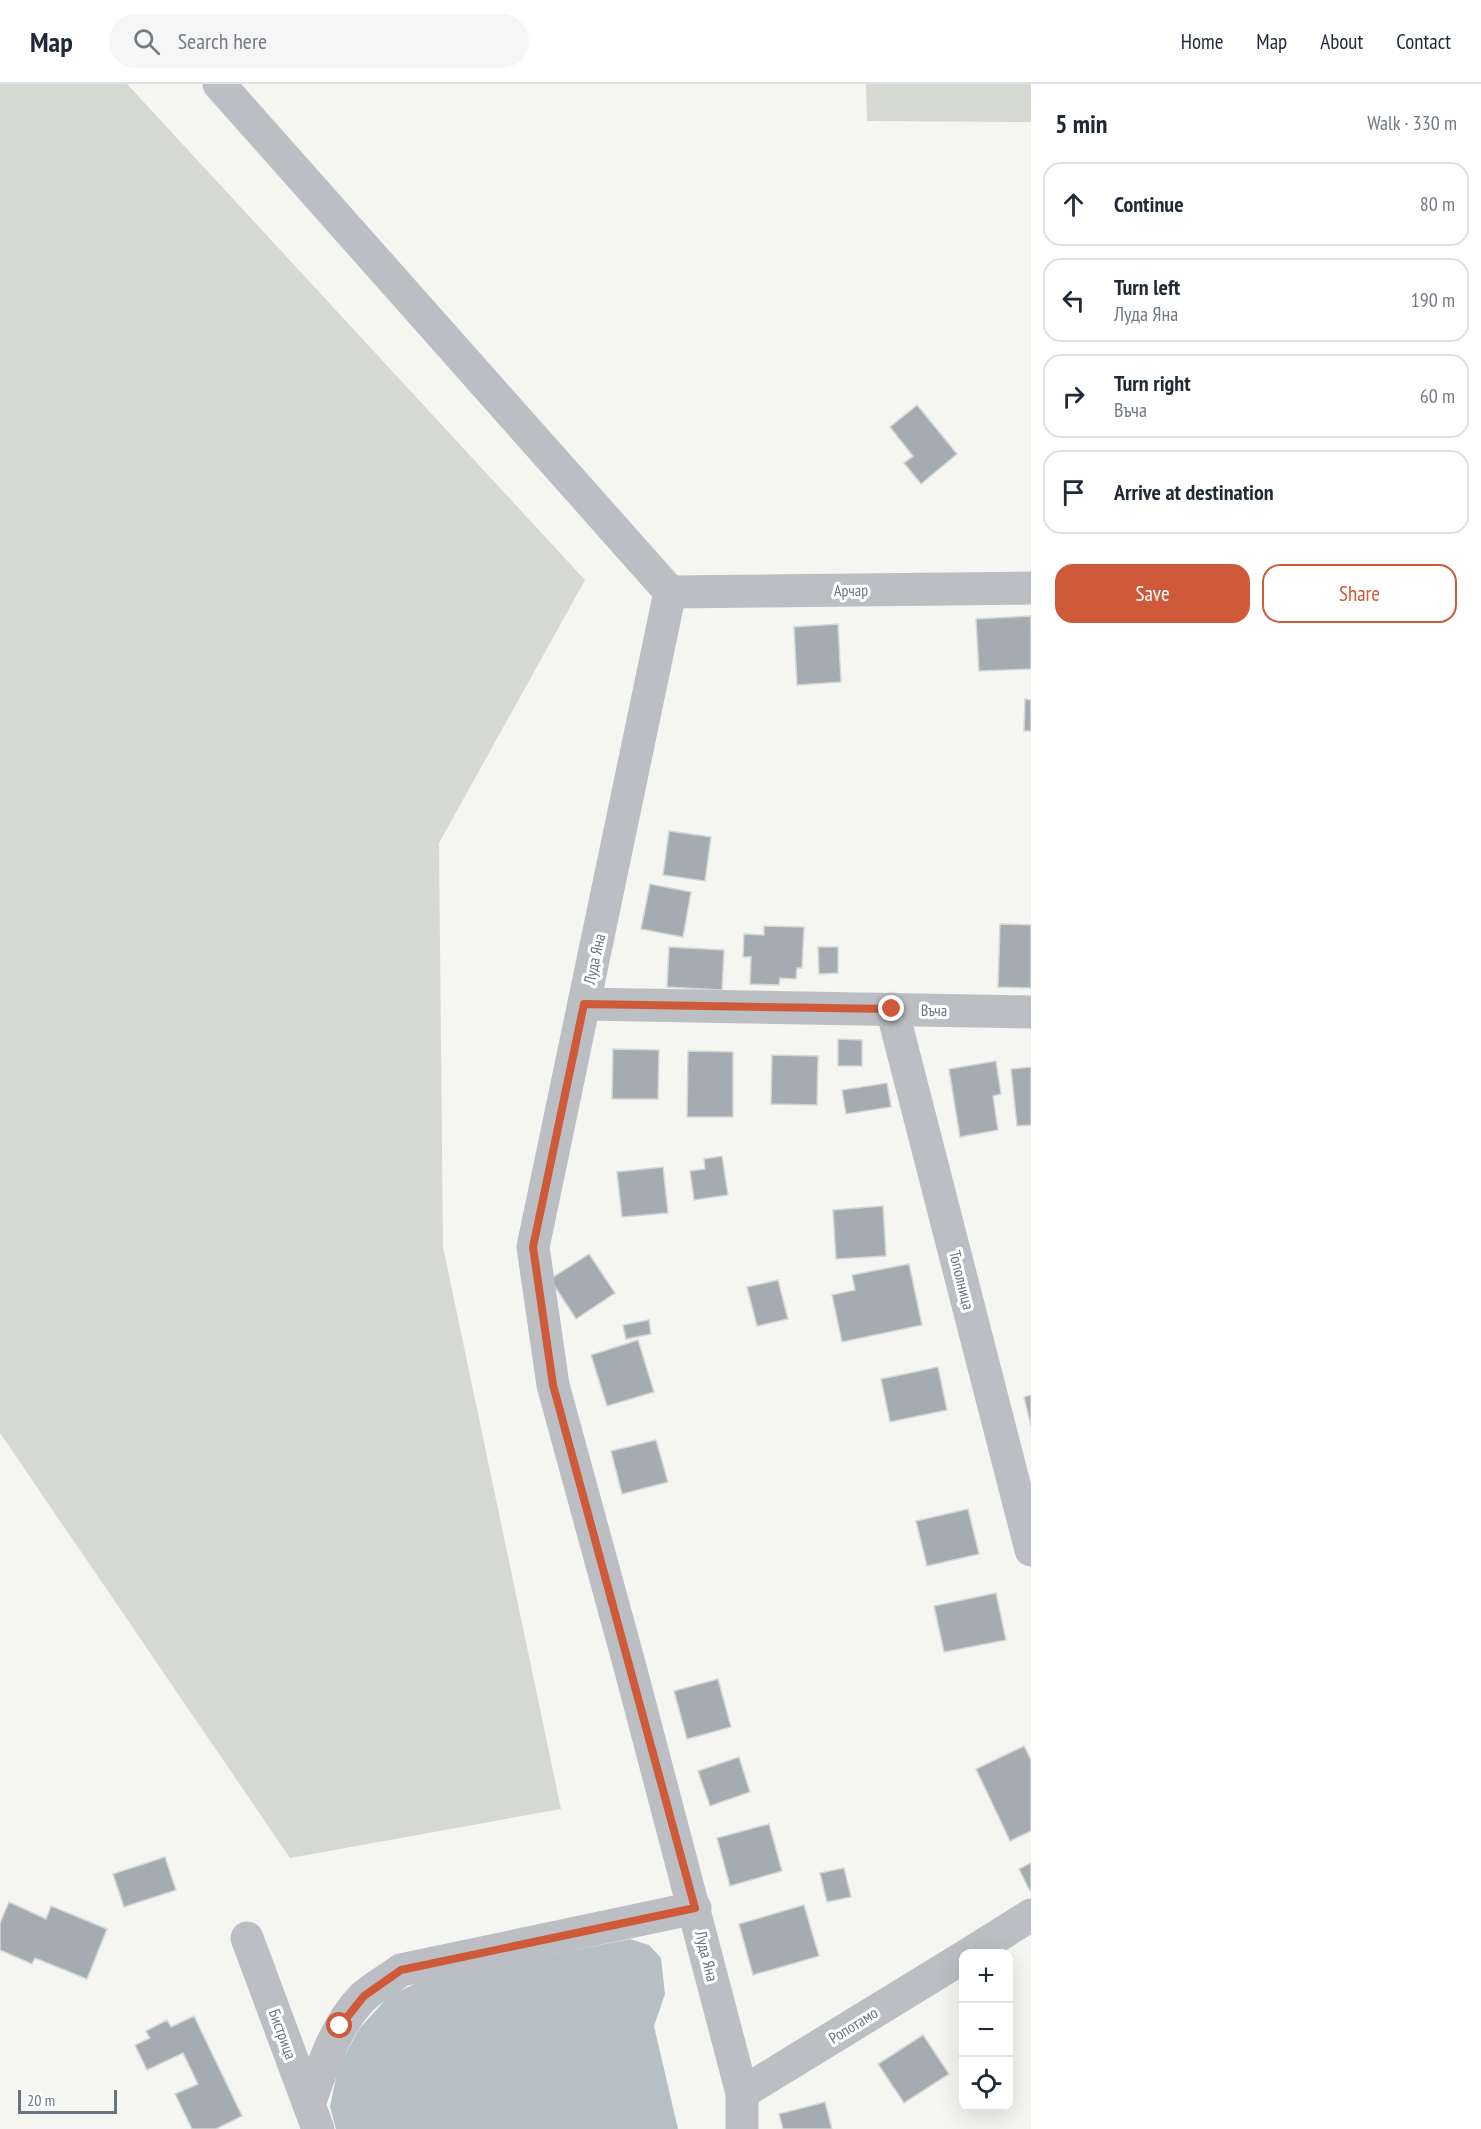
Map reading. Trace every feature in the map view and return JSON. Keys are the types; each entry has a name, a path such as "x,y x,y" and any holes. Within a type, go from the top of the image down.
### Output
{"street":[{"path":"219,84 670,592"},
{"name":"Арчар","path":"670,592 1031,588"},
{"name":"Луда Яна","path":"670,592 533,1247 553,1385 695,1908 742,2093 742,2129"},
{"name":"Въча","path":"584,1004 1031,1012"},
{"name":"Тополница","path":"892,1009 1031,1550"},
{"path":"314,2117 327,2054 340,2026 364,1996 401,1970 695,1908"},
{"path":"976,1949 1031,1915"},
{"name":"Бистрица","path":"247,1938 314,2117"},
{"name":"Ропотамо","path":"742,2093 959,1959"}],"shaded area":[{"path":"0,84 127,84 585,580 439,843 443,1247 561,1809 290,1858 0,1433"},
{"path":"866,84 1031,84 1031,122 867,121"},
{"path":"630,1939 649,1945 661,1958 665,1994 654,2026 678,2129 336,2129 330,2107 338,2068 359,2029 389,1996 421,1981"}],"building":[{"path":"917,405 957,454 921,484 904,463 913,456 890,427"},
{"path":"1031,616 1031,669 979,671 976,619"},
{"path":"838,624 841,682 797,685 794,627"},
{"path":"1025,699 1031,700 1031,731 1024,731"},
{"path":"669,831 711,837 705,881 663,875"},
{"path":"650,884 691,892 683,937 641,929"},
{"path":"1000,924 1031,925 1031,988 998,987"},
{"path":"764,926 804,927 802,968 797,968 796,979 780,978 779,985 750,984 751,957 743,957 744,934 764,935"},
{"path":"669,947 724,950 722,990 667,987"},
{"path":"818,947 838,947 838,973 819,974"},
{"path":"838,1039 862,1040 862,1066 838,1066"},
{"path":"613,1049 659,1050 658,1099 612,1099"},
{"path":"688,1051 733,1052 733,1117 687,1117"},
{"path":"772,1055 818,1056 817,1105 771,1104"},
{"path":"996,1061 1001,1094 993,1096 998,1130 960,1137 949,1069"},
{"path":"1031,1067 1031,1125 1017,1126 1011,1069"},
{"path":"887,1083 891,1107 846,1114 842,1090"},
{"path":"722,1156 728,1195 694,1200 690,1171 705,1169 704,1159"},
{"path":"663,1167 668,1213 622,1217 617,1172"},
{"path":"883,1206 886,1256 836,1259 833,1210"},
{"path":"589,1254 615,1293 576,1319 550,1279"},
{"path":"909,1264 922,1325 842,1342 832,1295 855,1290 852,1275"},
{"path":"778,1280 788,1319 757,1326 747,1287"},
{"path":"649,1320 651,1334 626,1339 623,1325"},
{"path":"638,1340 654,1392 607,1406 591,1355"},
{"path":"938,1367 947,1410 890,1422 881,1379"},
{"path":"1031,1395 1031,1426 1024,1397"},
{"path":"656,1440 668,1482 622,1494 611,1451"},
{"path":"968,1509 979,1554 927,1566 916,1521"},
{"path":"996,1593 1006,1640 944,1652 934,1606"},
{"path":"718,1679 731,1727 687,1739 674,1691"},
{"path":"1024,1746 1031,1760 1031,1831 1010,1841 976,1769"},
{"path":"739,1757 750,1792 710,1806 698,1771"},
{"path":"769,1824 782,1871 730,1886 717,1838"},
{"path":"165,1857 176,1890 124,1907 113,1874"},
{"path":"1031,1863 1031,1890 1030,1891 1019,1869"},
{"path":"844,1868 851,1897 827,1902 820,1873"},
{"path":"9,1902 46,1919 51,1906 107,1929 87,1979 35,1958 32,1964 0,1950 0,1923"},
{"path":"804,1905 819,1956 753,1975 739,1924"},
{"path":"194,2016 242,2116 216,2129 192,2129 175,2094 198,2084 183,2053 147,2070 135,2045 150,2038 146,2031 167,2020 171,2027"},
{"path":"923,2035 949,2074 904,2103 878,2064"},
{"path":"825,2102 832,2129 783,2129 779,2114"}],"route":[{"path":"340,2026 364,1996 401,1970 695,1908 553,1385 533,1247 584,1004 892,1009"}]}
